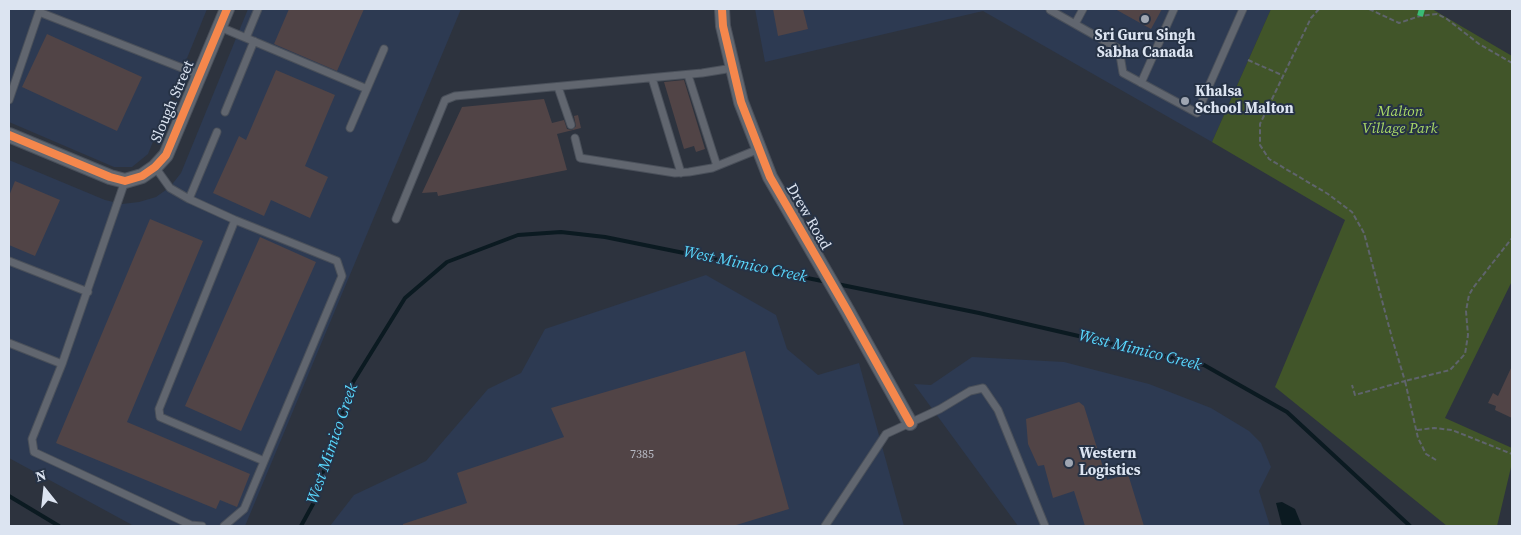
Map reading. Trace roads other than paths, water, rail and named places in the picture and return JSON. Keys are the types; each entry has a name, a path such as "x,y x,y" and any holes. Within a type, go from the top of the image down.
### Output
{"street":[{"name":"Slough Street","path":"125,181 142,176 155,167 166,155 227,9"},
{"name":"Drew Road","path":"722,9 723,26 741,102 770,177 802,235 848,310 910,423"},
{"path":"9,135 110,177 125,181"}],"lane":[{"path":"246,38 258,9"},
{"path":"1050,9 1119,49 1123,73 1197,113 1244,9"},
{"path":"1075,24 1083,9"},
{"path":"1141,82 1174,9"},
{"path":"9,100 39,10 200,75"},
{"path":"220,27 367,89"},
{"path":"225,112 254,41"},
{"path":"350,128 384,49"},
{"path":"396,219 445,100 455,96 688,75 733,68"},
{"path":"688,75 717,166"},
{"path":"652,78 681,173"},
{"path":"558,86 570,126"},
{"path":"188,199 217,132"},
{"path":"574,138 580,158 681,173 717,166 759,149"},
{"path":"155,167 170,188 188,199 337,262 342,276 244,509 224,526"},
{"path":"125,181 88,292 32,439 34,452 192,525 202,526"},
{"path":"236,220 159,409 160,417 264,461"},
{"path":"9,261 88,292"},
{"path":"9,343 62,364"},
{"path":"825,526 886,434 940,409 970,391 983,388 998,410 1045,526"}],"waterway":[{"name":"West Mimico Creek","path":"301,526 313,504 353,382 405,298 447,262 518,235 561,232 605,237 827,282"},
{"name":"West Mimico Creek","path":"837,284 979,313 1204,365 1287,412 1410,526"},
{"name":"West Mimico Creek","path":"9,496 59,526"}],"place":[{"name":"Sri Guru Singh Sabha Canada","path":"1145,19"},
{"name":"Khalsa School Malton","path":"1185,101"},
{"name":"Western Logistics","path":"1069,463"}],"park label":[{"name":"Malton Village Park","path":"1400,120"}]}
